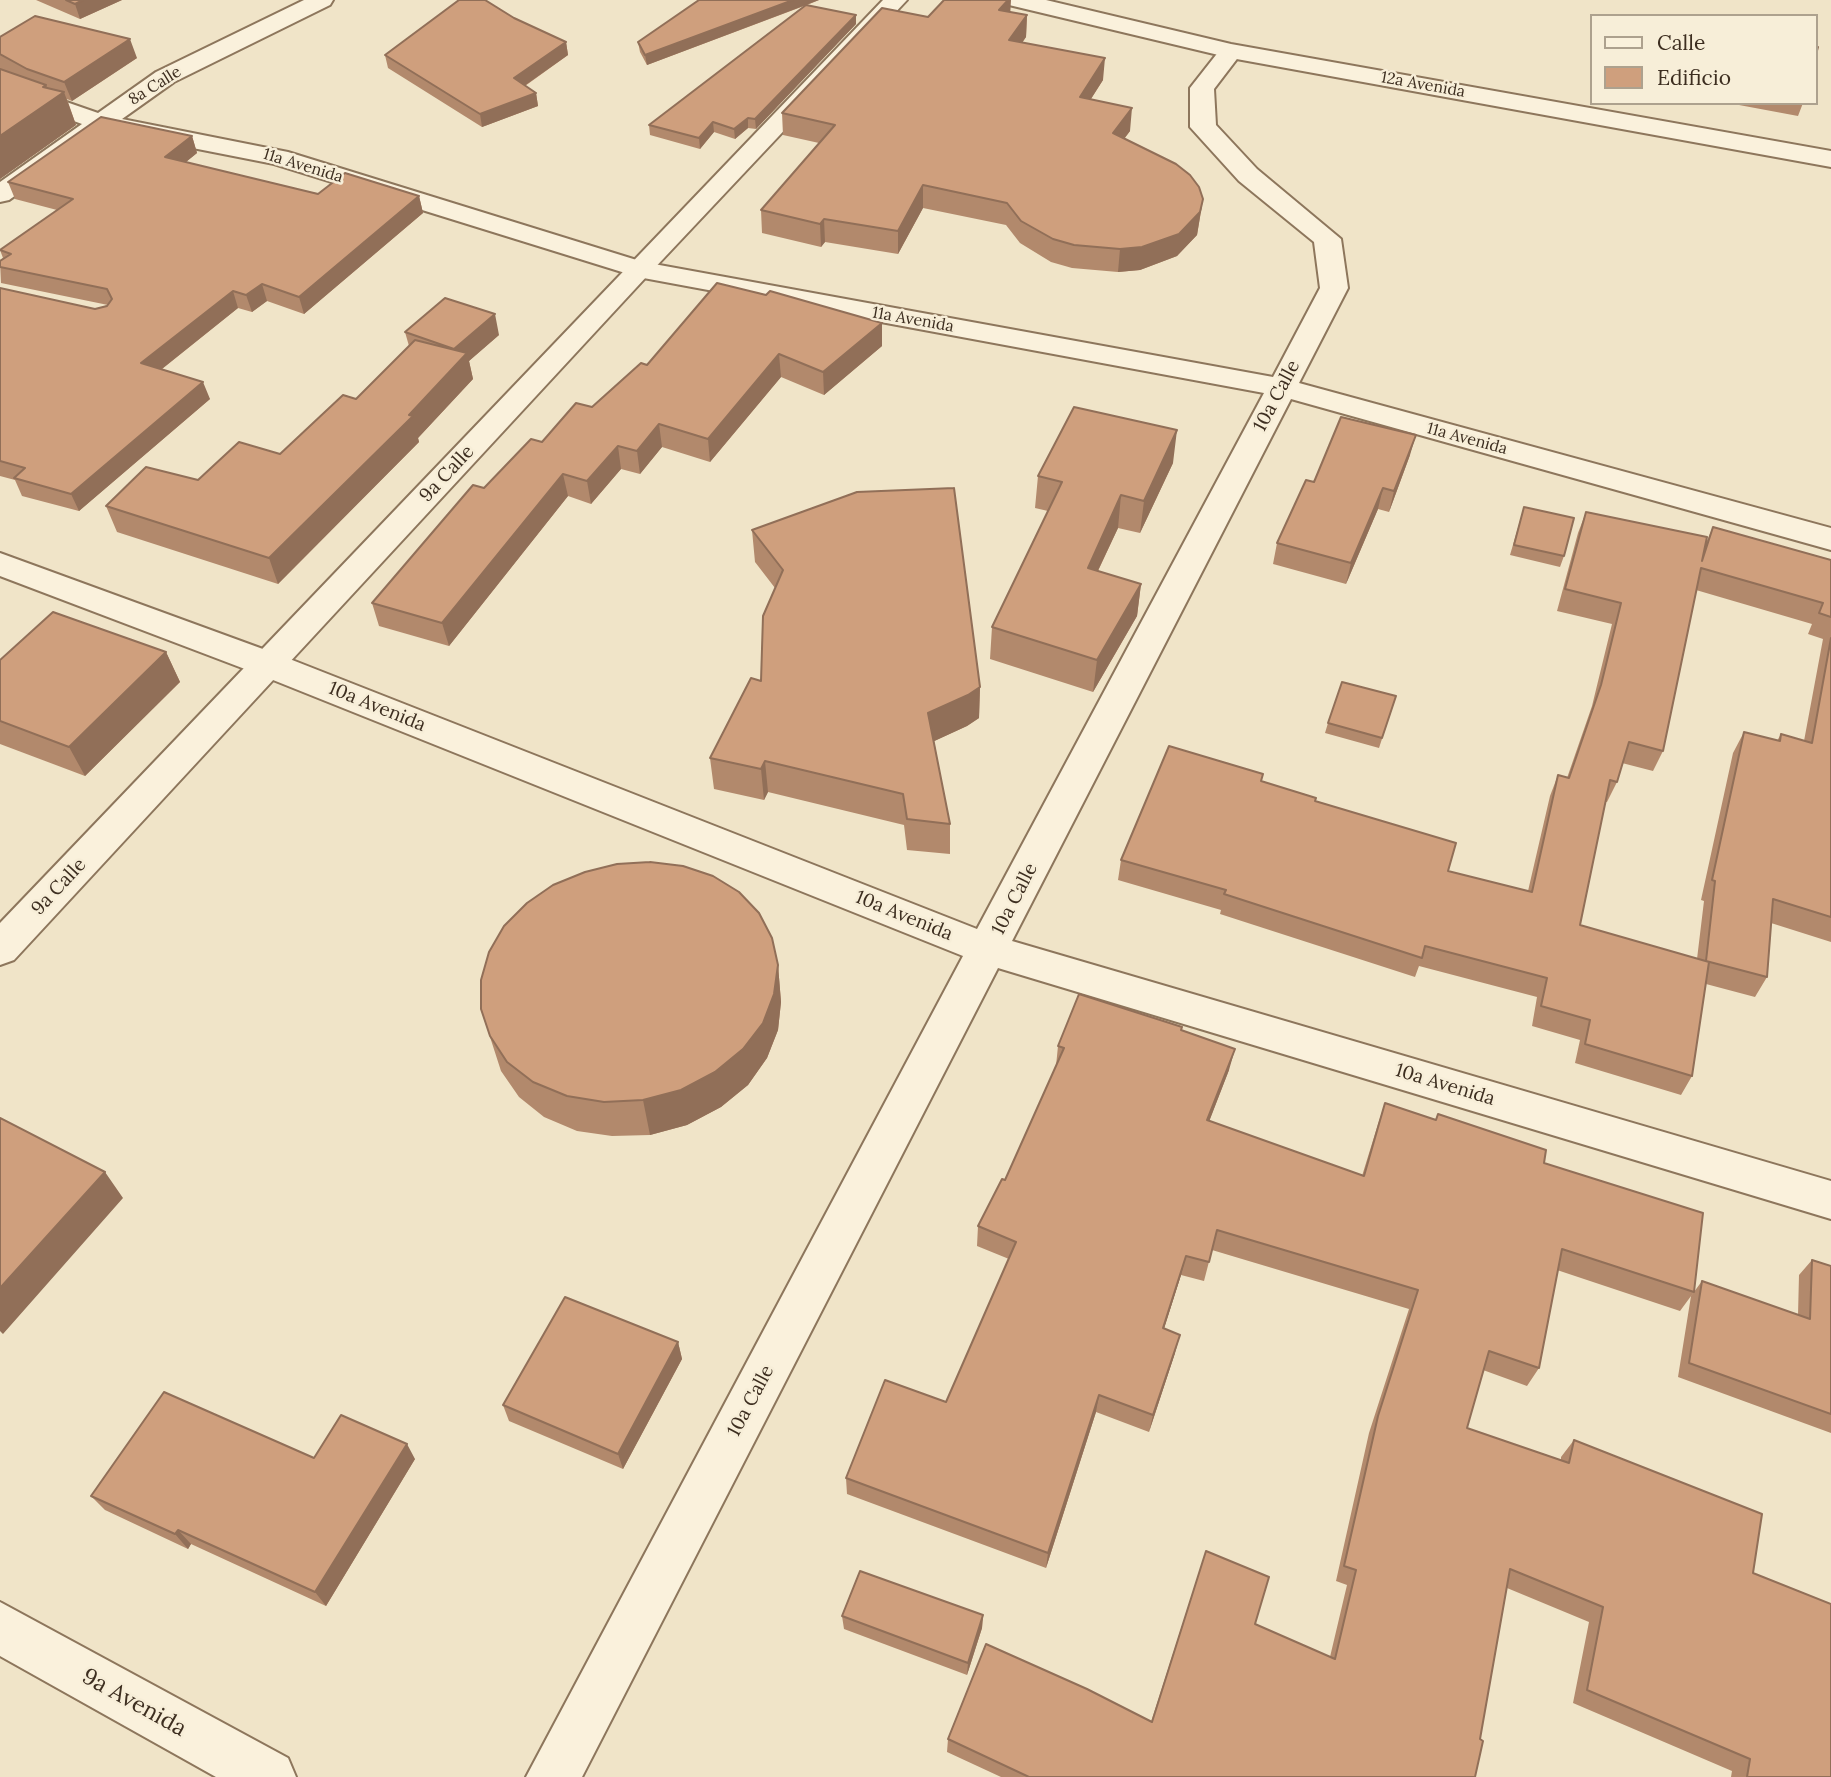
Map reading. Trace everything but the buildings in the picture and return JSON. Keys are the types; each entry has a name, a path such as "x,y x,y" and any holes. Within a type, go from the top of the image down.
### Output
{"street":[{"name":"8a Calle","path":"0,194 165,77 322,0"},
{"name":"9a Calle","path":"0,950 638,269 896,0"},
{"name":"12a Avenida","path":"1017,0 1231,51 1831,159"},
{"name":"10a Calle","path":"553,1777 1334,288 1327,239 1275,194 1248,175 1203,127 1202,88 1231,51"},
{"name":"11a Avenida","path":"0,86 100,122 279,157 638,269 1282,387 1831,540"},
{"name":"10a Avenida","path":"0,564 270,664 989,950 1831,1200"},
{"name":"9a Avenida","path":"0,1628 269,1777"}]}
